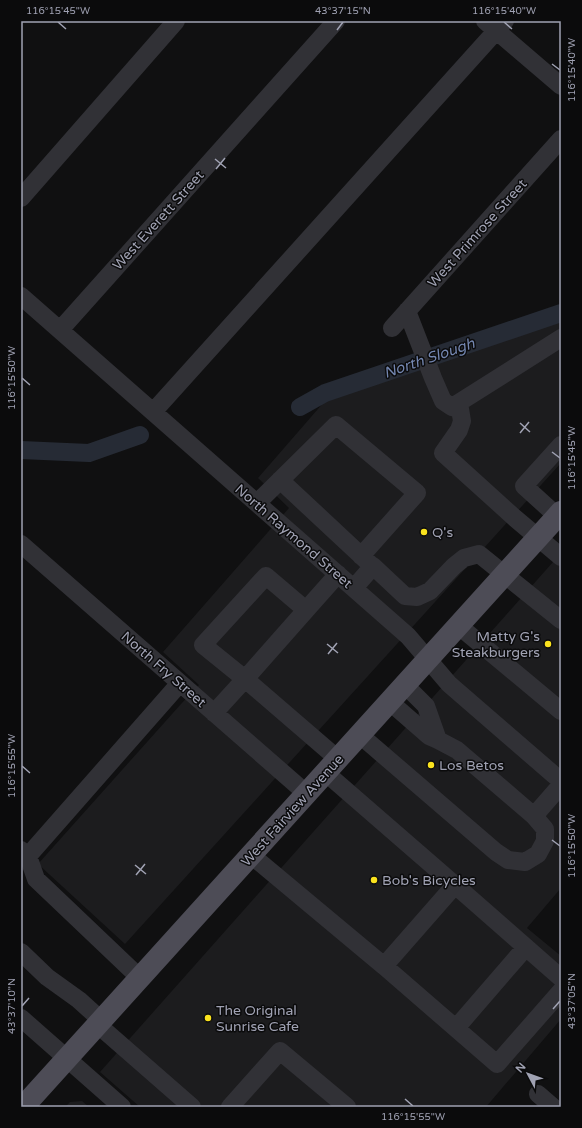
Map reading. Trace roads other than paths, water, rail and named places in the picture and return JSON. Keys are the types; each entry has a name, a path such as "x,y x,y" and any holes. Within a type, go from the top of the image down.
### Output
{"main road":[{"name":"West Fairview Avenue","path":"23,1107 559,514"}],"street":[{"path":"21,198 176,21"},
{"name":"West Everett Street","path":"60,330 336,21"},
{"path":"153,412 495,24 561,86"},
{"name":"West Primrose Street","path":"392,328 561,139"},
{"name":"North Raymond Street","path":"21,296 386,616 408,636 449,684 559,776"},
{"path":"407,311 443,401 452,408 561,338"},
{"path":"460,403 462,421 459,430 443,453 516,519 561,557"},
{"path":"257,503 336,425 417,493 367,561 354,588"},
{"path":"559,514 524,486 561,445"},
{"path":"280,480 405,596 417,597 430,591 454,566 464,558 479,554 504,576 528,593 561,620"},
{"name":"North Fry Street","path":"21,544 306,794"},
{"path":"214,713 338,574"},
{"path":"306,610 266,576 203,645 245,679 455,885 561,978"},
{"path":"386,616 405,596"},
{"path":"459,626 561,711"},
{"path":"140,978 36,878 25,853 180,683"},
{"path":"405,685 426,706 438,740"},
{"path":"360,735 496,852 508,860 525,862 538,854 545,841 545,829 534,816 457,750 428,736 390,702"},
{"path":"534,816 559,776"},
{"path":"251,855 384,966 497,1064 561,991"},
{"path":"384,966 455,885"},
{"path":"456,1028 526,947"},
{"path":"21,952 47,977 80,1000 99,1022 192,1107"},
{"path":"21,1018 122,1107"},
{"path":"230,1107 280,1050 347,1107"},
{"path":"538,1094 553,1107"}],"waterway":[{"name":"North Slough","path":"300,407 325,393 561,313"},
{"name":"North Slough","path":"21,450 89,453 140,435"}],"place":[{"name":"Q's","path":"424,532"},
{"name":"Matty G's Steakburgers","path":"548,644"},
{"name":"Los Betos","path":"431,765"},
{"name":"Bob's Bicycles","path":"374,880"},
{"name":"The Original Sunrise Cafe","path":"208,1018"}]}
